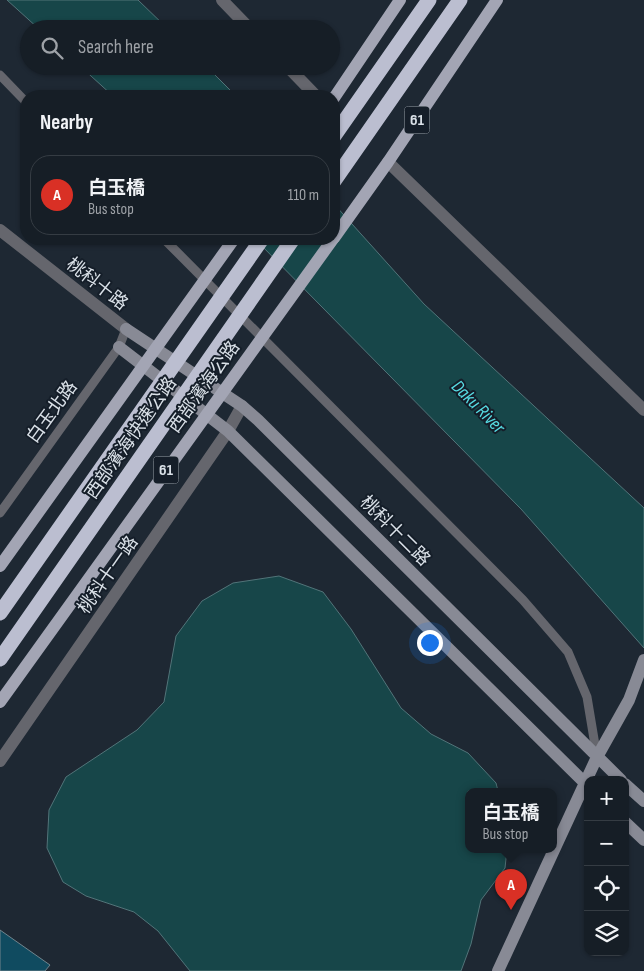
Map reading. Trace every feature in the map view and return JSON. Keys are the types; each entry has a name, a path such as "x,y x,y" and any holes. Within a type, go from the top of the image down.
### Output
{"highway":[{"path":"340,127 429,0"},
{"name":"61","path":"340,172 460,0"},
{"name":"西部濱海快速公路","path":"0,613 258,245"},
{"name":"西部濱海快速公路","path":"0,659 289,245"}],"main road":[{"path":"339,90 400,0"},
{"name":"西部濱海公路","path":"340,228 388,162 497,0"},
{"path":"0,566 230,245"},
{"name":"西部濱海公路","path":"0,702 328,245"}],"street":[{"path":"222,0 241,20"},
{"path":"296,75 310,90"},
{"path":"388,162 644,410"},
{"name":"桃科十路","path":"0,230 126,329"},
{"name":"桃科十二路","path":"126,329 242,406 617,776"},
{"path":"119,346 228,431 584,782"},
{"name":"桃科十一路","path":"0,761 228,431 242,406"},
{"path":"590,776 597,757 629,700 644,660"},
{"path":"629,788 644,801"},
{"path":"557,848 584,791"},
{"path":"629,826 644,840"},
{"path":"498,971 554,853"}],"lane":[{"path":"0,75 20,96"},
{"path":"170,245 523,600 568,652 587,697 597,757"},
{"name":"白玉北路","path":"0,513 119,346 126,329"}],"water":[{"path":"7,0 138,0 159,20 29,20"},
{"path":"90,75 215,75 230,90 106,90"},
{"name":"Daku River","path":"340,211 424,304 644,508 644,648 521,509 261,245 340,245"},
{"path":"279,576 323,592 351,629 401,708 431,734 468,753 496,783 497,788 465,788 465,853 507,853 505,868 481,900 471,944 461,971 190,971 158,931 134,912 86,896 63,882 47,848 49,810 66,777 137,730 164,702 176,636 202,601 233,583"}],"building":[{"path":"0,930 50,965 45,971 0,971"}],"place":[{"name":"白玉橋","path":"511,910"}]}
